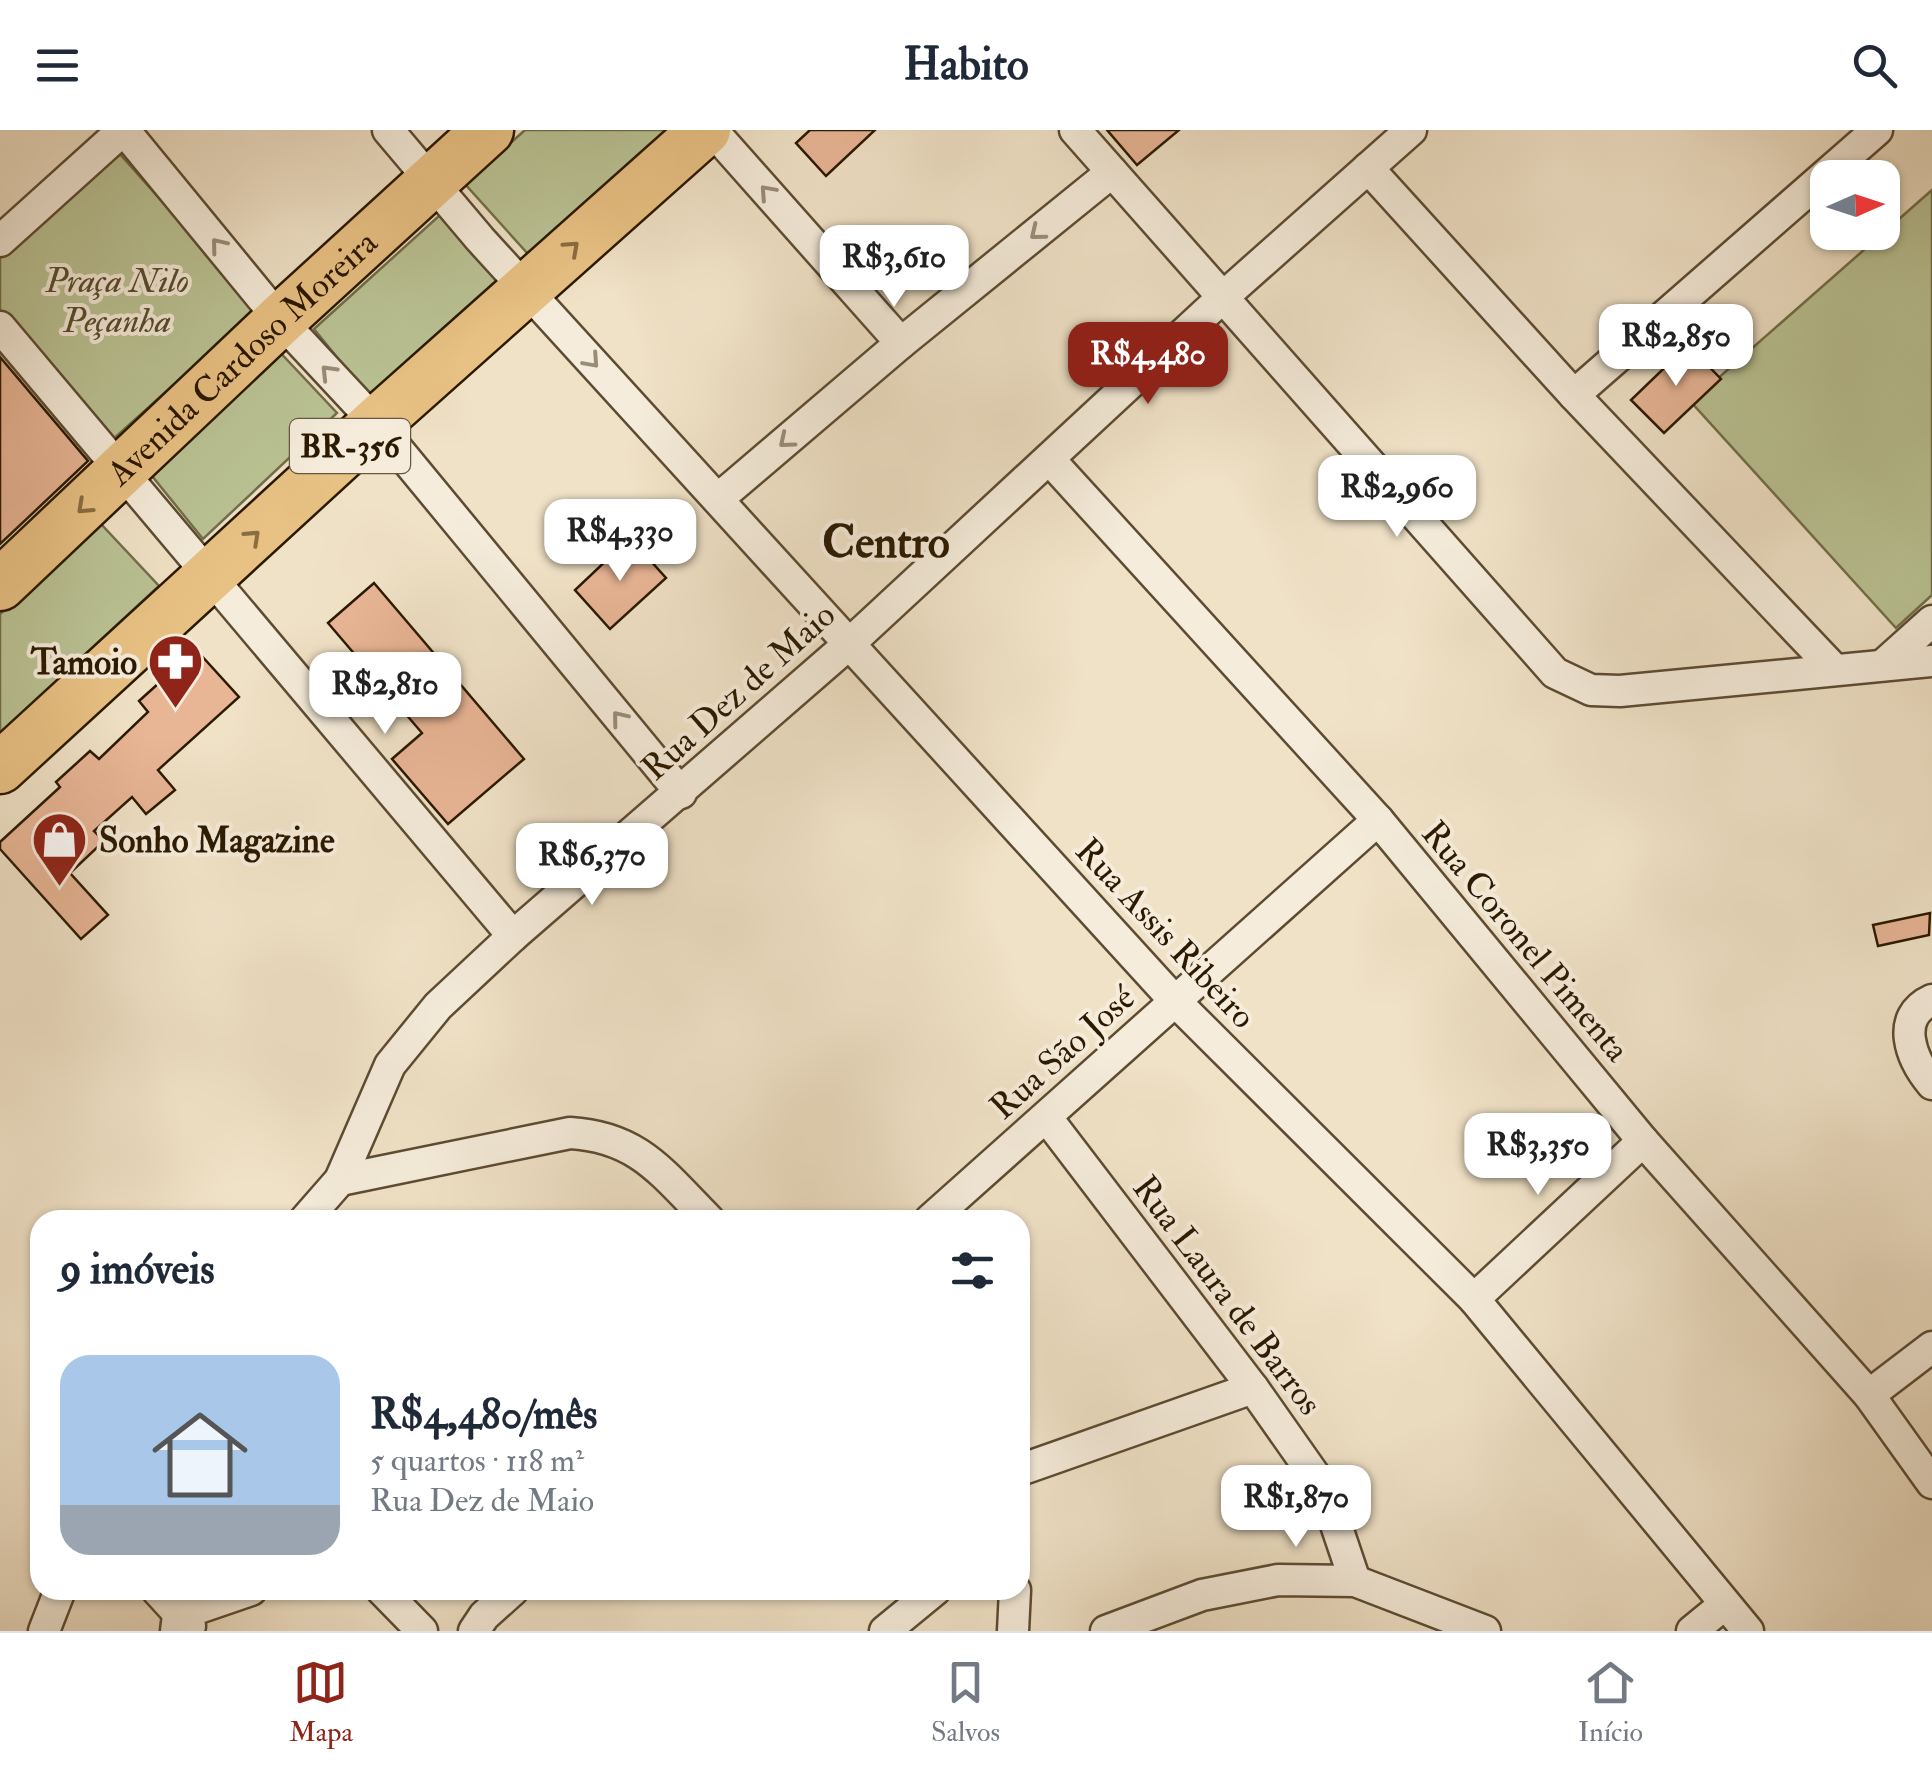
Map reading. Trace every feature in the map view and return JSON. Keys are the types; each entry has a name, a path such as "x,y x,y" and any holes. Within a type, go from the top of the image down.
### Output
{"highway":[{"name":"Avenida Cardoso Moreira","path":"0,585 488,130"},
{"name":"BR-356","path":"0,768 376,422 709,130"}],"street":[{"path":"0,242 123,130"},
{"name":"BR-356","path":"123,130 280,320 376,422 681,793"},
{"name":"Rua Assis Ribeiro","path":"388,130 526,289 1174,1000 1474,1300 1748,1631"},
{"path":"709,130 901,343"},
{"path":"1075,130 1555,673 1591,690 1620,691 1932,661"},
{"name":"Rua Dez de Maio","path":"314,1210 340,1180 390,1065 438,1006 849,644 1222,298 1410,130"},
{"path":"1574,394 1878,130"},
{"path":"1368,168 1574,394 1834,669"},
{"path":"718,498 1112,172"},
{"path":"0,327 513,936"},
{"name":"Rua Coronel Pimenta","path":"1049,458 1378,820 1643,1141 1869,1395 1932,1483"},
{"path":"1884,665 1932,621"},
{"name":"Rua São José","path":"942,1210 1378,820"},
{"path":"1924,1075 1911,1053 1911,1018 1920,1005 1932,1000"},
{"name":"Rua Laura de Barros","path":"1048,1118 1324,1489 1355,1581"},
{"path":"340,1180 570,1133 594,1134 617,1140 648,1159 699,1210"},
{"path":"1474,1300 1643,1141"},
{"path":"1869,1395 1932,1347"},
{"path":"1030,1466 1252,1388"},
{"path":"1106,1631 1202,1595 1278,1580 1355,1581 1485,1631"},
{"path":"44,1631 56,1600"},
{"path":"164,1600 183,1626 232,1600"},
{"path":"392,1600 422,1631"},
{"path":"485,1626 505,1600"},
{"path":"885,1631 922,1600"},
{"path":"1014,1600 1014,1631"},
{"path":"1692,1631 1726,1604"}],"green space":[{"path":"525,130 666,130 528,254 465,184"},
{"name":"Praça Nilo Peçanha","path":"118,152 258,309 110,442 0,319 0,258"},
{"path":"1932,190 1932,595 1896,628 1691,402 1864,250 1900,250 1900,218"},
{"path":"440,215 497,281 370,398 314,329"},
{"path":"275,347 337,413 203,539 148,471"},
{"path":"101,524 159,586 0,733 0,614"}],"building":[{"path":"810,130 875,130 826,176 796,143"},
{"path":"1107,130 1179,130 1137,165"},
{"path":"1688,345 1721,379 1664,433 1631,400"},
{"path":"0,357 88,461 0,544"},
{"path":"630,538 666,578 610,629 575,590"},
{"path":"374,583 524,759 448,824 392,759 422,733 328,623"},
{"path":"200,654 239,697 158,770 175,790 146,814 132,797 94,831 104,841 70,873 108,915 81,939 0,849 0,842 60,787 56,782 90,751 99,759 148,712 139,701 170,673 174,677"},
{"path":"1930,913 1929,935 1878,946 1873,925"}],"place":[{"name":"Tamoio","path":"176,711"},
{"name":"Sonho Magazine","path":"60,889"}],"district":[{"name":"Centro","path":"886,541"}]}
